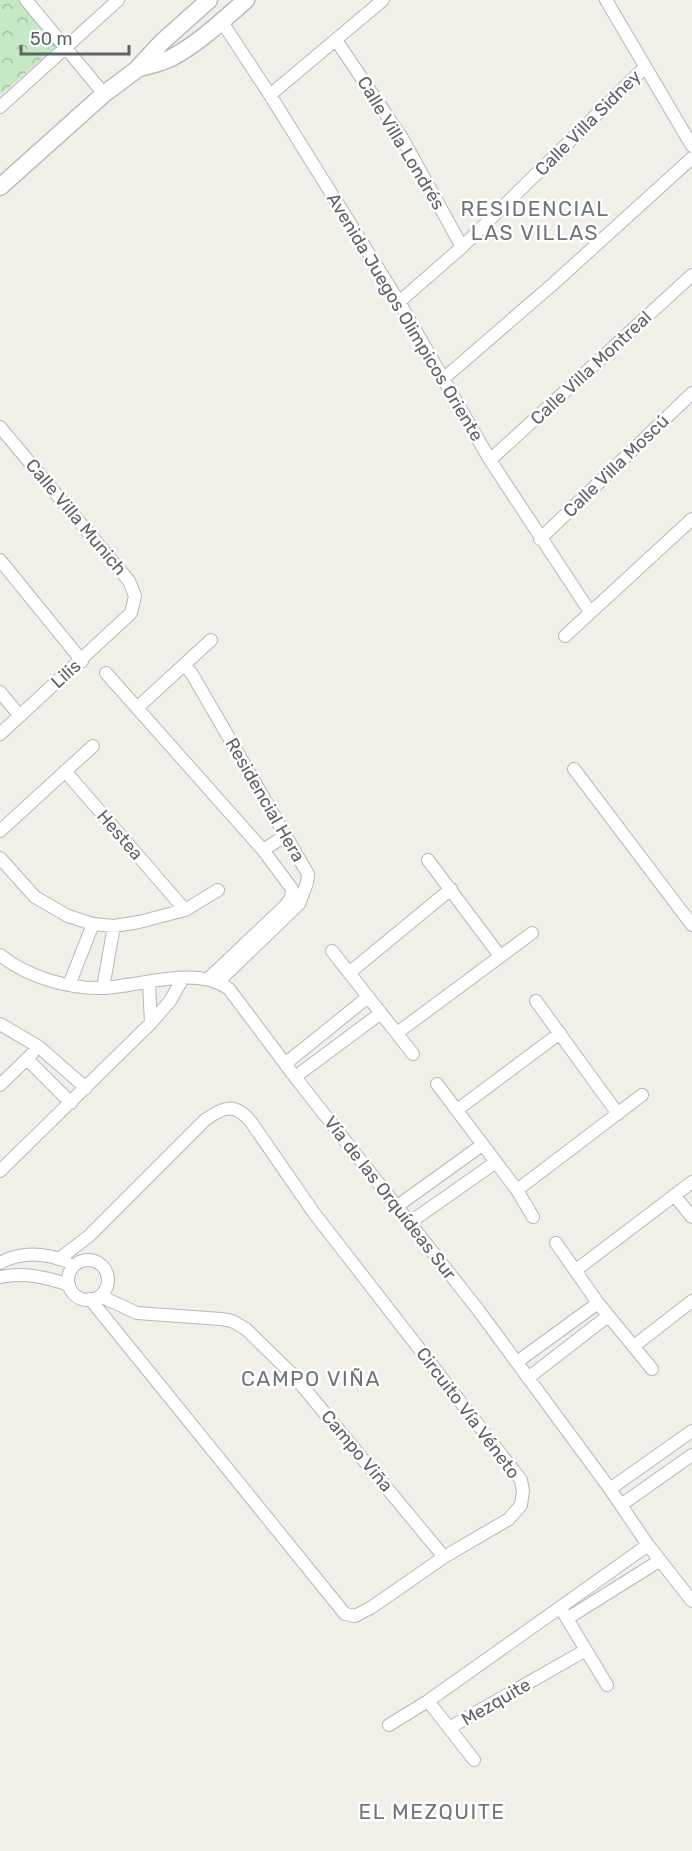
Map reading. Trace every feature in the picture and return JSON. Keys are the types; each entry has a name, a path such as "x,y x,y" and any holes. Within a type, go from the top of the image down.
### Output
{"street":[{"path":"26,0 104,94"},
{"path":"0,106 118,0"},
{"path":"0,187 104,94 136,70 162,42 209,0"},
{"path":"136,70 169,59 207,34 246,0"},
{"path":"270,94 382,0"},
{"path":"606,0 692,146"},
{"name":"Avenida Juegos Olimpicos Oriente","path":"222,21 399,302 490,460 590,612"},
{"name":"Calle Villa Londrés","path":"336,40 402,138 462,248"},
{"name":"Calle Villa Sidney","path":"399,302 462,248 645,67"},
{"path":"443,380 553,285 692,158"},
{"name":"Calle Villa Montreal","path":"490,460 692,274"},
{"name":"Calle Villa Moscú","path":"540,539 692,393"},
{"name":"Calle Villa Munich","path":"0,428 129,581 135,596 131,613"},
{"path":"565,636 692,519"},
{"path":"0,560 82,660"},
{"name":"Lilis","path":"0,734 131,613"},
{"path":"138,708 212,640"},
{"name":"Residencial Hera","path":"184,665 202,689 308,878 302,898 213,981"},
{"name":"Residencial Hera","path":"106,673 263,850 290,885 291,898 288,909"},
{"path":"0,692 20,716"},
{"path":"0,831 93,746"},
{"path":"574,769 692,925"},
{"name":"Hestea","path":"65,771 185,910"},
{"path":"263,850 285,836"},
{"path":"0,858 35,897 68,916 93,924 114,926 185,910 218,890"},
{"path":"428,860 500,956"},
{"path":"349,973 451,889"},
{"path":"69,985 93,924"},
{"path":"103,988 114,926"},
{"path":"397,1033 532,933"},
{"path":"332,951 413,1054"},
{"path":"0,955 29,972 69,985 103,988 183,978 213,981"},
{"path":"0,1171 151,1023 170,1001 183,978"},
{"name":"Vía de las Orquídeas Sur","path":"213,981 235,994 295,1077 479,1311 610,1489 659,1561 692,1601"},
{"path":"149,983 151,1023"},
{"path":"285,1064 368,997"},
{"path":"536,1001 618,1114"},
{"path":"295,1077 381,1012"},
{"path":"0,1024 39,1047 86,1088"},
{"path":"457,1110 560,1034"},
{"path":"0,1085 39,1047"},
{"path":"27,1059 70,1102"},
{"path":"437,1084 517,1190 533,1217"},
{"path":"517,1190 642,1095"},
{"name":"Circuito Vía Véneto","path":"59,1258 89,1236 204,1120 226,1108 233,1108 244,1113 314,1213 521,1480 522,1499 517,1511 498,1526 444,1557 372,1607 355,1616 348,1616 342,1612 95,1298"},
{"path":"396,1207 482,1145"},
{"path":"409,1223 496,1162"},
{"path":"576,1270 692,1182"},
{"path":"674,1195 692,1217"},
{"path":"556,1243 598,1303 652,1369"},
{"path":"0,1263 19,1255 34,1254 59,1258 76,1264"},
{"path":"0,1277 22,1275 47,1277 69,1285 77,1296 95,1298 108,1284 105,1269 93,1261 86,1260 76,1264 69,1273 69,1285"},
{"name":"Campo Viña","path":"95,1298 137,1314 221,1319 232,1321 246,1329 294,1376 444,1557"},
{"path":"634,1346 692,1301"},
{"path":"517,1362 598,1303"},
{"path":"528,1378 608,1316"},
{"path":"610,1489 692,1431"},
{"path":"621,1505 692,1455"},
{"name":"Mezquite","path":"564,1613 648,1545"},
{"name":"Mezquite","path":"586,1650 449,1728 428,1701 564,1613 659,1561"},
{"path":"564,1613 606,1685"},
{"path":"389,1725 428,1701"},
{"path":"449,1728 474,1760"}],"green space":[{"path":"0,0 19,0 58,45 0,95"}],"district":[{"name":"RESIDENCIAL LAS VILLAS","path":"535,221"},
{"name":"CAMPO VIÑA","path":"311,1379"},
{"name":"EL MEZQUITE","path":"432,1812"}]}
